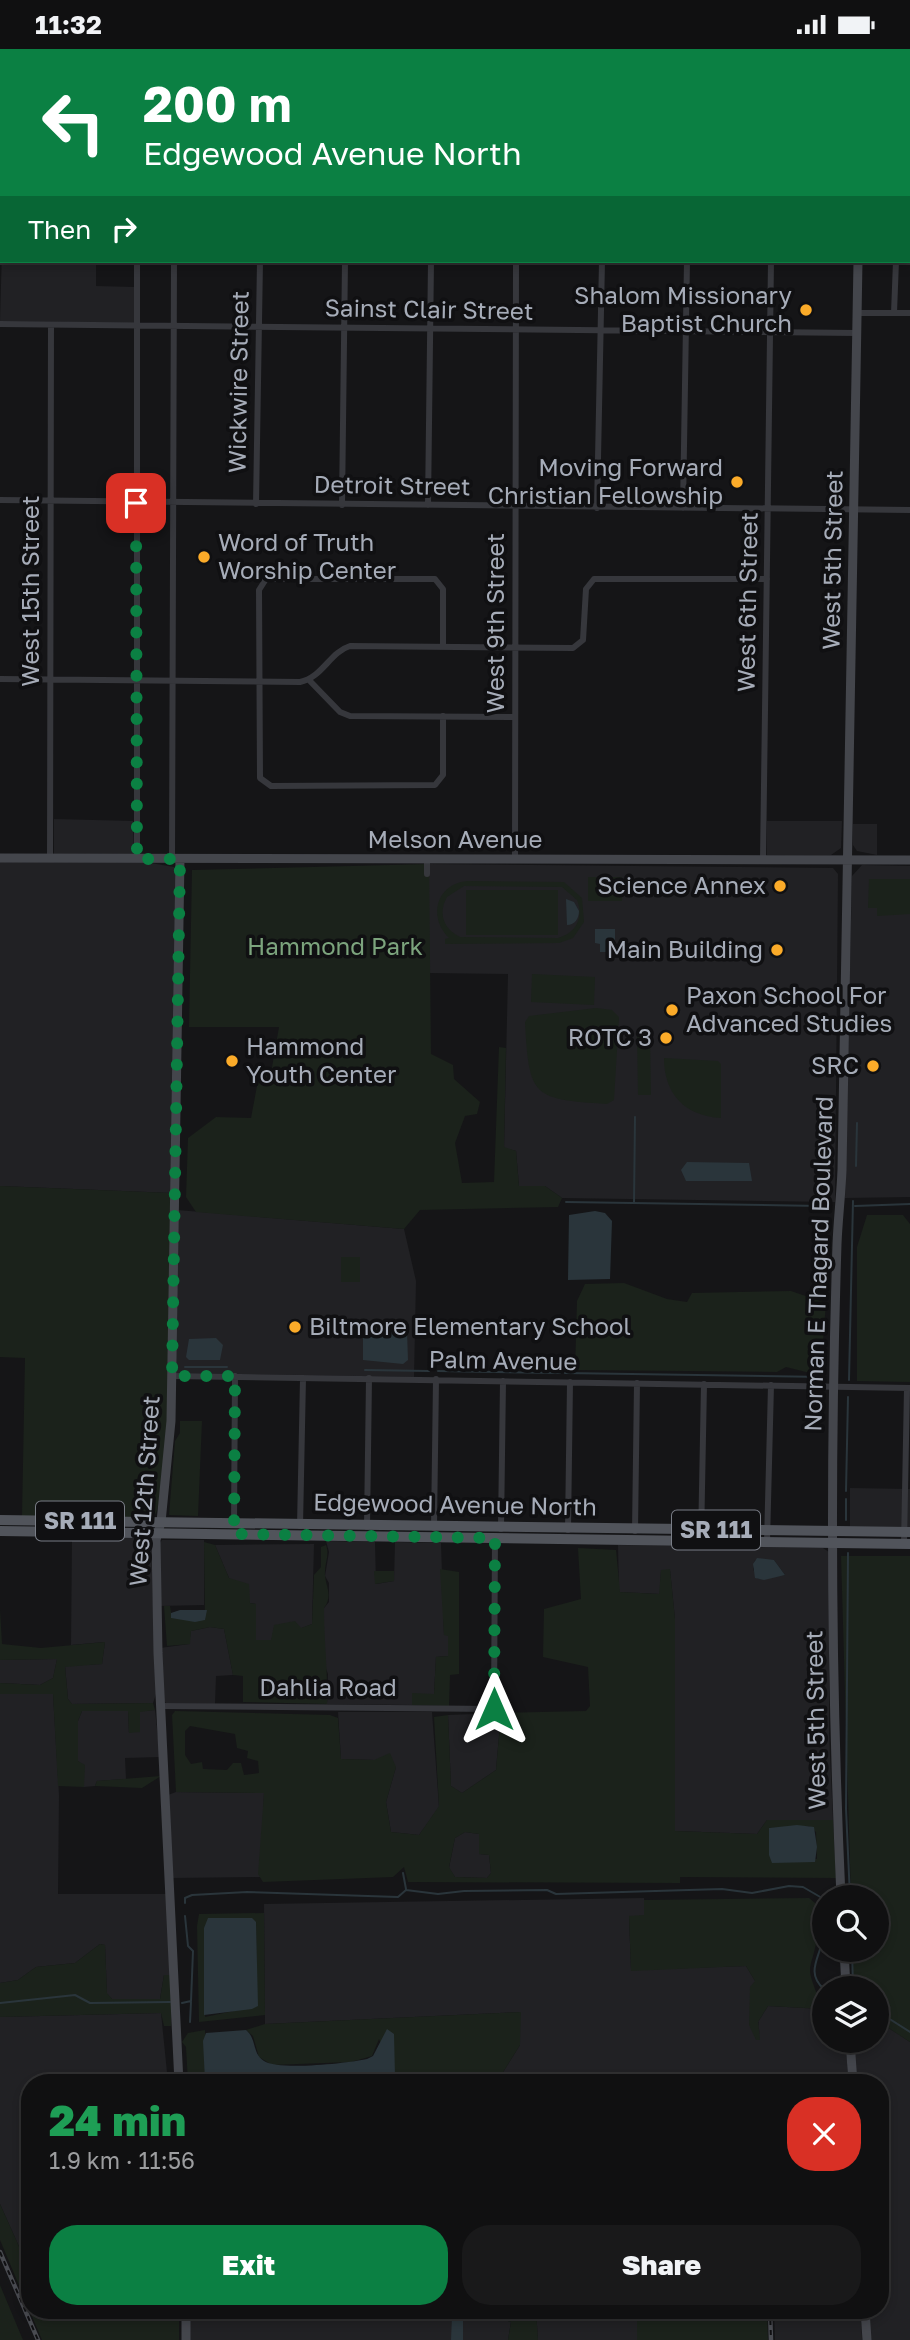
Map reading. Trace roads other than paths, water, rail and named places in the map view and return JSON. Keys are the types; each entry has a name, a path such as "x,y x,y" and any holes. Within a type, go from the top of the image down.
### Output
{"main road":[{"name":"Edgewood Avenue North","path":"0,1520 24,1526 156,1533 234,1529 907,1538"},
{"name":"Edgewood Avenue North","path":"0,1531 24,1526 161,1522 234,1529"}],"street":[{"path":"136,263 137,859"},
{"name":"West 12th Street","path":"174,263 176,859 172,1376 170,1435 161,1522 156,1533 161,1706 179,2074"},
{"name":"Wickwire Street","path":"256,504 260,263"},
{"path":"342,505 345,263"},
{"path":"428,505 431,263"},
{"name":"West 9th Street","path":"514,860 516,263"},
{"path":"597,508 602,263"},
{"path":"683,508 687,263"},
{"name":"West 6th Street","path":"763,860 771,263"},
{"name":"West 5th Street","path":"848,860 858,263"},
{"path":"894,313 896,263"},
{"path":"857,313 910,313"},
{"name":"Sainst Clair Street","path":"0,324 857,333"},
{"name":"West 15th Street","path":"50,858 51,325"},
{"name":"Detroit Street","path":"0,501 910,510"},
{"path":"443,647 443,589 438,581 430,578 271,577 263,582 259,590 259,773 262,782 271,786 430,786 438,783 443,775 443,716"},
{"path":"0,679 309,680 345,648 573,648 581,643 584,635 586,589 594,579 767,579"},
{"path":"309,680 345,715 515,717"},
{"name":"Melson Avenue","path":"0,858 910,860"},
{"path":"427,859 427,873"},
{"name":"Norman E Thagard Boulevard","path":"833,1537 848,860"},
{"name":"Palm Avenue","path":"172,1376 909,1388"},
{"path":"234,1529 235,1376"},
{"path":"300,1530 303,1378"},
{"path":"367,1531 369,1378"},
{"path":"433,1532 436,1379"},
{"path":"498,1532 503,1381"},
{"path":"568,1533 570,1382"},
{"path":"635,1534 637,1383"},
{"path":"701,1535 704,1384"},
{"path":"768,1536 771,1385"},
{"path":"907,1538 909,1388"},
{"name":"Dahlia Road","path":"161,1706 494,1709 498,1532"},
{"name":"West 5th Street","path":"833,1537 834,1727 841,1885"},
{"path":"851,2053 852,2074"},
{"path":"186,2319 186,2340"},
{"path":"866,2319 867,2340"}],"waterway":[{"path":"634,1203 635,1117"},
{"path":"856,1166 857,1123"},
{"path":"849,1380 853,1201"},
{"path":"566,1202 820,1206 831,1203"},
{"path":"855,1206 910,1204"},
{"path":"185,1367 227,1367"},
{"path":"365,1370 429,1371"},
{"path":"438,1371 560,1373"},
{"path":"565,1373 825,1377"},
{"path":"846,1491 848,1397"},
{"path":"846,1499 846,1520"},
{"path":"848,1553 846,1809 849,1885"},
{"path":"403,1873 406,1889"},
{"path":"185,1903 185,1898 192,1895 247,1892 398,1897 406,1890 438,1894 547,1890 556,1894 722,1889 752,1893 789,1886 803,1887 822,1898 824,1933 815,1965 815,1976"},
{"path":"182,2003 191,2001 193,1951 188,1946 185,1916"},
{"path":"852,1962 853,1976"},
{"path":"0,2003 75,1995 90,2003 170,2002"},
{"path":"190,2022 191,2002"},
{"path":"889,2019 910,2032"}],"railway":[{"path":"0,2252 21,2301"},
{"path":"29,2319 38,2340"},
{"path":"770,2319 771,2340"}],"place":[{"name":"Shalom Missionary Baptist Church","path":"806,310"},
{"name":"Moving Forward Christian Fellowship","path":"737,482"},
{"name":"Word of Truth Worship Center","path":"204,557"},
{"name":"Science Annex","path":"780,886"},
{"name":"Main Building","path":"777,950"},
{"name":"Paxon School For Advanced Studies","path":"672,1010"},
{"name":"ROTC 3","path":"666,1038"},
{"name":"Hammond Youth Center","path":"232,1061"},
{"name":"SRC","path":"873,1066"},
{"name":"Biltmore Elementary School","path":"295,1327"}],"park label":[{"name":"Hammond Park","path":"335,947"}]}
